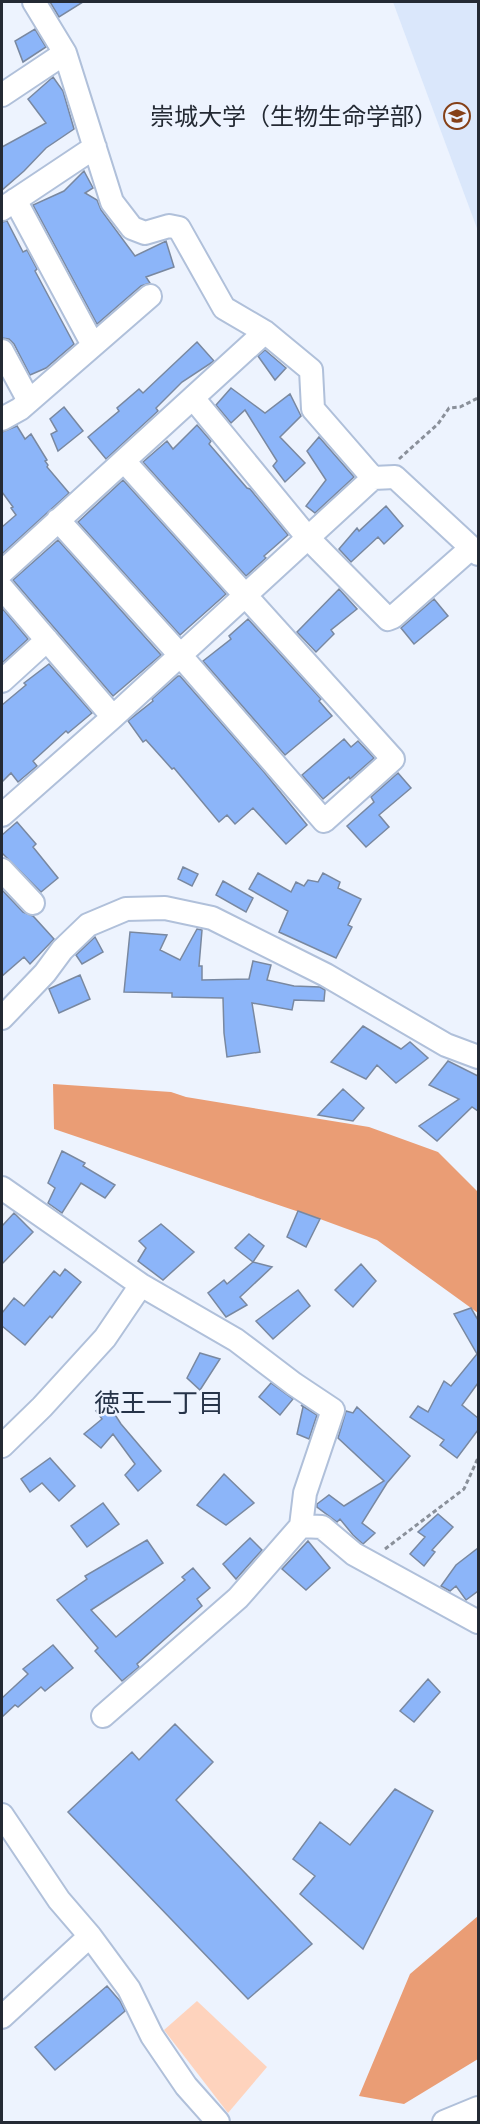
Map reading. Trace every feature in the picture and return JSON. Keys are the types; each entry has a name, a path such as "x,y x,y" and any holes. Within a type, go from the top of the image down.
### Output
{"street":[{"path":"34,2 65,54 112,202 132,228 145,233 169,226 179,228 224,309 265,332 311,370 313,409 378,478"},
{"path":"2,94 65,54"},
{"path":"93,345 8,204 95,147"},
{"path":"2,419 29,401 150,296"},
{"path":"2,572 265,332"},
{"path":"2,351 29,401"},
{"path":"2,815 113,717 308,538 378,478 395,477 475,551 388,619 308,538 193,398"},
{"path":"58,520 180,655 324,822 393,759 124,461"},
{"path":"2,588 113,717"},
{"path":"2,681 47,640"},
{"path":"2,870 33,903"},
{"path":"4,1011 88,925 126,909 165,908 212,918 326,975 446,1045 478,1057"},
{"path":"2,1188 141,1285 236,1340 333,1410 304,1492 301,1526 238,1598 103,1716"},
{"path":"2,1446 42,1407 105,1338 141,1285"},
{"path":"301,1526 322,1527 354,1554 478,1622"},
{"path":"2,1815 59,1900 90,1936 129,1989 152,2036 186,2086 218,2122"},
{"path":"2,2017 90,1936"},
{"path":"444,2122 478,2108"}],"path":[{"path":"378,478 438,424 449,408 460,407 478,398"},
{"path":"369,1561 464,1489 478,1458"}],"shaded area":[{"name":"崇城大学（生物生命学部）","path":"393,2 478,2 478,231"},
{"path":"53,1084 171,1092 186,1097 369,1127 438,1152 478,1192 478,1313 377,1240 54,1129"},
{"path":"478,1916 478,2059 404,2104 359,2096 410,1974"},
{"path":"197,2001 267,2067 228,2113 164,2030"}],"building":[{"path":"50,2 83,2 59,17"},
{"path":"35,29 46,47 23,62 15,41"},
{"path":"53,77 63,91 74,129 46,148 2,190 2,147 46,123 28,99"},
{"path":"84,171 93,188 85,193 97,200 101,210 135,256 166,241 174,267 146,277 150,283 141,286 97,324 33,205 64,191"},
{"path":"7,221 23,252 27,250 37,269 35,271 74,344 46,368 30,375 14,344 9,339 2,338 2,222"},
{"path":"197,342 214,361 182,382 156,408 158,411 106,459 88,437 119,411 117,408 139,389 143,393"},
{"path":"265,350 286,368 275,380 258,356"},
{"path":"231,388 265,413 290,394 301,416 280,437 305,463 285,482 273,466 277,461 245,410 231,423 216,405"},
{"path":"64,407 83,431 58,451 51,434 57,431 50,419"},
{"path":"197,425 211,441 209,444 288,535 246,576 143,462 167,441 173,449"},
{"path":"17,426 25,439 31,434 47,460 45,461 47,467 69,493 2,554 2,527 16,515 2,492 2,432"},
{"path":"319,437 354,477 315,513 306,506 326,480 307,451"},
{"path":"123,480 226,594 180,635 78,522"},
{"path":"386,506 403,526 384,544 378,537 351,562 339,549 357,528 359,531"},
{"path":"58,540 161,655 113,696 13,580"},
{"path":"339,589 357,609 331,630 334,634 316,652 297,632"},
{"path":"434,599 448,616 414,644 401,628"},
{"path":"2,608 28,639 2,663"},
{"path":"248,619 321,699 319,701 332,716 285,755 203,661 231,639 229,636"},
{"path":"49,664 92,713 68,733 66,731 33,761 37,766 18,782 11,773 2,782 2,705 26,685 24,683"},
{"path":"178,676 264,772 307,825 286,844 253,808 235,824 227,815 219,822 174,768 172,769 146,740 143,742 128,721 153,701 152,699"},
{"path":"344,739 351,747 358,741 374,758 323,799 302,775"},
{"path":"398,773 411,788 379,815 389,827 366,847 347,826 374,802 371,797"},
{"path":"17,822 36,844 33,847 58,878 41,892 2,853 2,835"},
{"path":"183,867 198,874 192,886 178,879"},
{"path":"258,873 291,892 296,882 304,886 308,880 318,882 323,873 340,882 338,888 361,899 348,925 352,927 336,958 279,932 288,911 249,889"},
{"path":"223,881 253,898 246,912 216,895"},
{"path":"2,890 23,912 33,916 54,939 30,964 24,957 2,976"},
{"path":"197,929 202,930 199,966 202,966 202,980 249,979 253,961 271,965 267,980 294,986 320,987 325,990 324,1001 294,1000 292,1010 252,1003 260,1052 227,1057 223,998 172,997 172,993 124,992 130,932 167,935 160,950 180,960"},
{"path":"95,937 103,952 82,964 76,955"},
{"path":"80,975 90,999 59,1013 49,989"},
{"path":"363,1026 401,1049 410,1042 428,1058 396,1083 377,1065 366,1079 331,1062"},
{"path":"448,1061 478,1076 478,1111 472,1107 437,1141 419,1126 459,1099 429,1085"},
{"path":"343,1089 364,1108 353,1121 318,1115"},
{"path":"62,1151 85,1163 83,1166 115,1185 105,1198 81,1183 62,1213 48,1203 55,1188 48,1183"},
{"path":"298,1211 320,1219 306,1247 287,1237"},
{"path":"14,1213 33,1232 2,1264 2,1226"},
{"path":"161,1224 194,1252 163,1280 138,1261 146,1248 139,1241"},
{"path":"249,1234 264,1246 253,1262 235,1248"},
{"path":"253,1262 272,1267 240,1297 247,1305 226,1317 208,1293 224,1280 227,1284"},
{"path":"361,1264 376,1281 353,1307 335,1290"},
{"path":"65,1269 81,1282 52,1318 50,1316 25,1345 2,1326 2,1313 14,1298 24,1306 54,1271 60,1276"},
{"path":"298,1290 310,1306 273,1339 256,1321"},
{"path":"471,1308 478,1320 478,1383 462,1405 478,1418 478,1430 457,1458 440,1445 444,1440 410,1417 418,1406 428,1412 444,1381 451,1386 477,1354 454,1314"},
{"path":"200,1353 220,1359 200,1390 187,1378"},
{"path":"271,1383 293,1399 280,1415 259,1397"},
{"path":"105,1404 161,1471 138,1491 125,1475 135,1464 113,1434 101,1448 84,1434 102,1419 96,1411"},
{"path":"301,1405 317,1415 309,1439 297,1434 303,1407"},
{"path":"357,1407 410,1456 387,1483 362,1523 375,1533 363,1544 340,1519 337,1522 317,1507 317,1504 329,1495 344,1506 384,1481 338,1438 346,1411 353,1413"},
{"path":"50,1458 75,1486 59,1501 42,1483 30,1492 21,1479"},
{"path":"224,1474 254,1503 226,1525 197,1505"},
{"path":"103,1503 119,1524 87,1547 71,1526"},
{"path":"438,1514 453,1527 432,1550 435,1552 424,1566 410,1554 425,1537 418,1532"},
{"path":"250,1538 262,1550 236,1579 223,1564"},
{"path":"147,1540 163,1563 91,1610 116,1637 185,1580 182,1577 193,1568 210,1588 197,1599 202,1606 137,1664 139,1667 122,1681 95,1651 98,1648 57,1600 87,1579 85,1576"},
{"path":"308,1541 330,1568 306,1590 282,1569"},
{"path":"478,1548 478,1591 466,1600 456,1586 450,1591 441,1586 456,1565"},
{"path":"53,1645 73,1668 45,1691 41,1687 18,1707 15,1705 2,1717 2,1698 28,1674 23,1669"},
{"path":"428,1679 440,1692 414,1722 400,1711"},
{"path":"175,1724 213,1762 176,1800 312,1944 248,1999 68,1812 132,1752 139,1760"},
{"path":"395,1789 433,1811 363,1949 300,1894 315,1876 293,1859 320,1822 350,1845"},
{"path":"107,1986 125,2011 55,2070 35,2047"}],"place":[{"name":"崇城大学（生物生命学部）","path":"457,116"}],"district":[{"name":"徳王一丁目","path":"159,1403"}]}
